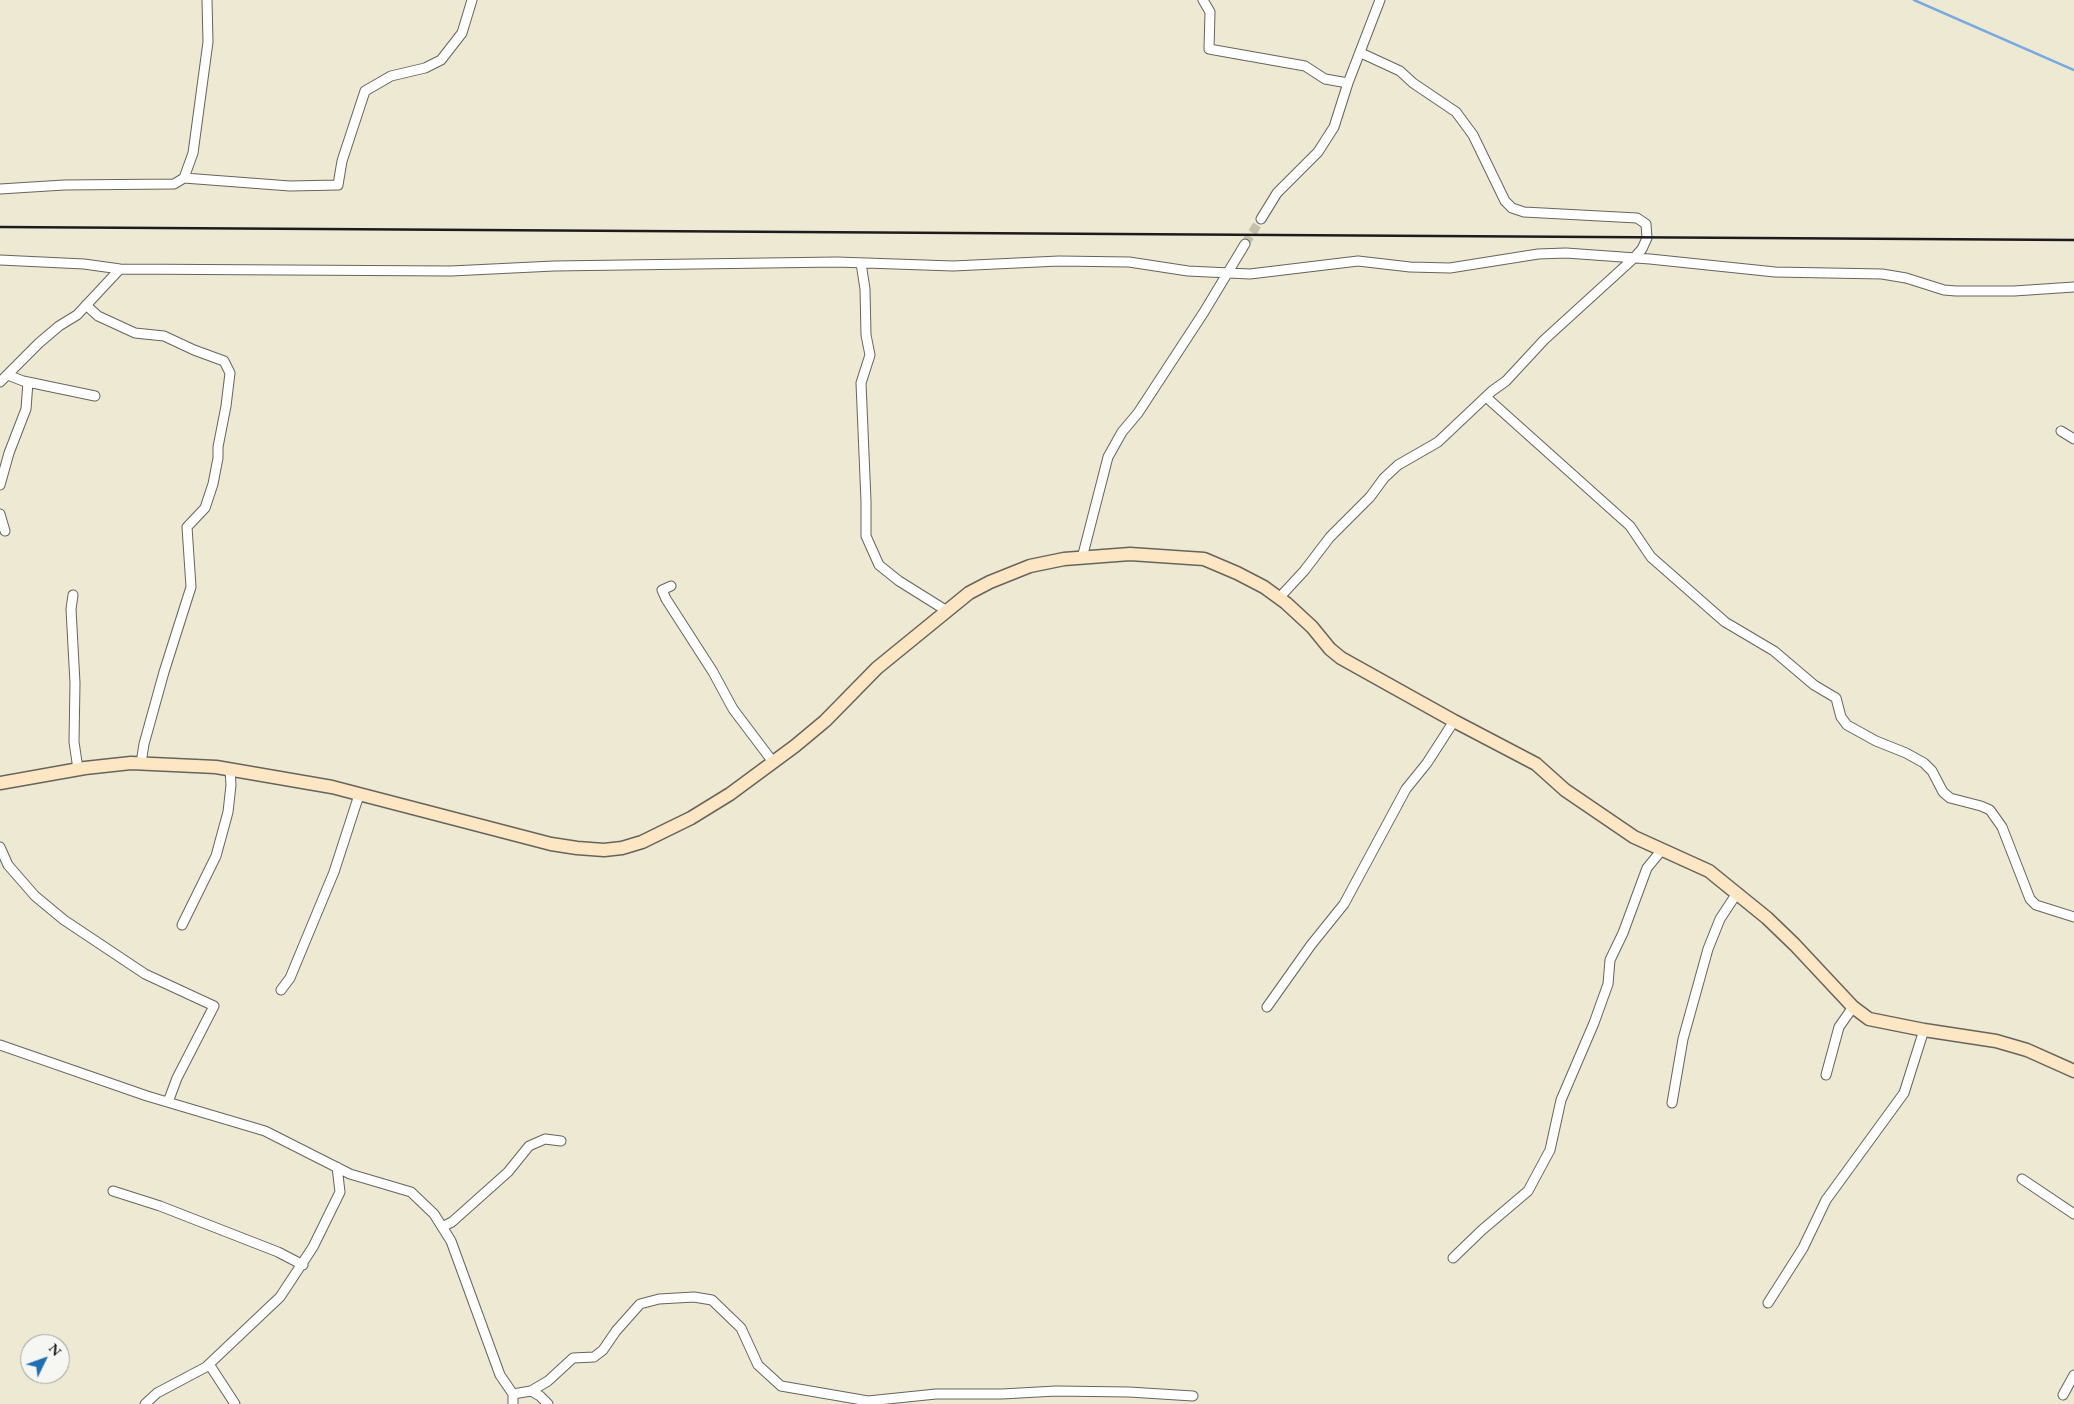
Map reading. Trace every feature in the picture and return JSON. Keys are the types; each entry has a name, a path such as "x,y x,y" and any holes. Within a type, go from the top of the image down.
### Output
{"street":[{"path":"184,178 194,153 208,42 207,0"},
{"path":"0,189 64,185 174,184 184,178 290,186 338,185 342,161 365,92 391,76 425,68 441,60 462,34 472,0"},
{"path":"1203,0 1210,12 1209,49 1305,66 1325,78 1348,83"},
{"path":"1261,219 1278,193 1318,152 1334,127 1348,83 1380,0"},
{"path":"1279,598 1304,572 1330,537 1370,497 1384,478 1398,465 1438,442 1517,371 1544,340 1634,258 1646,242 1647,233 1644,221 1632,217 1524,212 1512,208 1504,201 1473,135 1456,112 1400,71 1361,53"},
{"path":"1082,558 1108,457 1122,432 1138,413 1204,312 1245,244"},
{"path":"0,260 84,264 120,269 451,272 554,266 861,263 953,266 1059,261 1129,262 1188,271 1250,274 1358,262 1410,267 1450,268 1538,254 1566,253 1775,272 1882,274 1906,278 1944,290 1956,291 2014,291 2074,287"},
{"path":"861,263 865,289 866,335 870,355 861,383 866,536 879,565 899,581 947,611"},
{"path":"0,382 39,343 59,326 77,315 120,269"},
{"path":"86,305 98,316 135,333 164,336 224,361 230,373 213,484 205,508 187,526 191,587 164,672 144,744 141,763"},
{"path":"8,375 28,382 94,396"},
{"path":"0,485 9,453 26,408 28,382"},
{"path":"1486,397 1630,526 1651,557 1726,622 1774,651 1814,685 1836,698 1841,717 1847,725 1876,742 1906,753 1924,763 1932,771 1943,792 1950,798 1990,810 2002,827 2030,899 2036,905 2074,917"},
{"path":"2061,431 2074,439"},
{"path":"0,514 5,531"},
{"path":"0,783 111,765 141,763 198,765 332,787 551,844 604,850 622,848 642,842 691,818 730,794 825,721 877,668 969,593 1008,573 1030,566 1082,558 1130,554 1204,560 1237,573 1264,587 1312,627 1330,649 1341,658 1536,764 1566,790 1634,838 1709,871 1796,945 1853,1006 1869,1019 1996,1041 2027,1050 2074,1071"},
{"path":"671,586 662,590 666,599 713,672 733,708 773,762"},
{"path":"73,595 71,609 75,683 74,742 78,769"},
{"path":"1267,1006 1311,945 1344,904 1406,789 1427,763 1454,721"},
{"path":"182,925 216,856 228,812 231,785 230,769"},
{"path":"281,990 290,978 334,872 359,795"},
{"path":"0,847 8,865 35,896 64,920 145,974 214,1006 177,1078 168,1102"},
{"path":"1453,1258 1482,1230 1528,1191 1550,1150 1561,1100 1594,1023 1608,984 1610,960 1623,933 1647,868 1661,851"},
{"path":"1672,1103 1683,1039 1708,949 1720,919 1736,893"},
{"path":"1826,1075 1839,1028 1853,1006"},
{"path":"1768,1303 1803,1248 1826,1200 1904,1093 1924,1030"},
{"path":"0,1045 168,1102 265,1130 350,1174 411,1192 434,1214 451,1241 500,1374 513,1394 513,1404"},
{"path":"442,1227 452,1222 508,1172 529,1146 544,1139 561,1141"},
{"path":"145,1404 157,1393 209,1364 280,1297 303,1264 340,1192 337,1167"},
{"path":"2022,1179 2074,1214"},
{"path":"113,1191 160,1206 278,1252 303,1264"},
{"path":"513,1394 531,1391 548,1381 573,1358 594,1356 604,1350 616,1330 640,1304 658,1299 694,1297 712,1300 741,1328 758,1365 781,1386 868,1401 936,1394 1002,1394 1056,1391 1129,1392 1193,1396"},
{"path":"209,1364 235,1404"},
{"path":"2063,1395 2074,1375"},
{"path":"531,1391 548,1404"}],"waterway":[{"path":"1914,0 2074,70"}],"tunnel":[{"path":"1245,244 1261,219"}],"railway":[{"path":"0,227 2074,240"}]}
